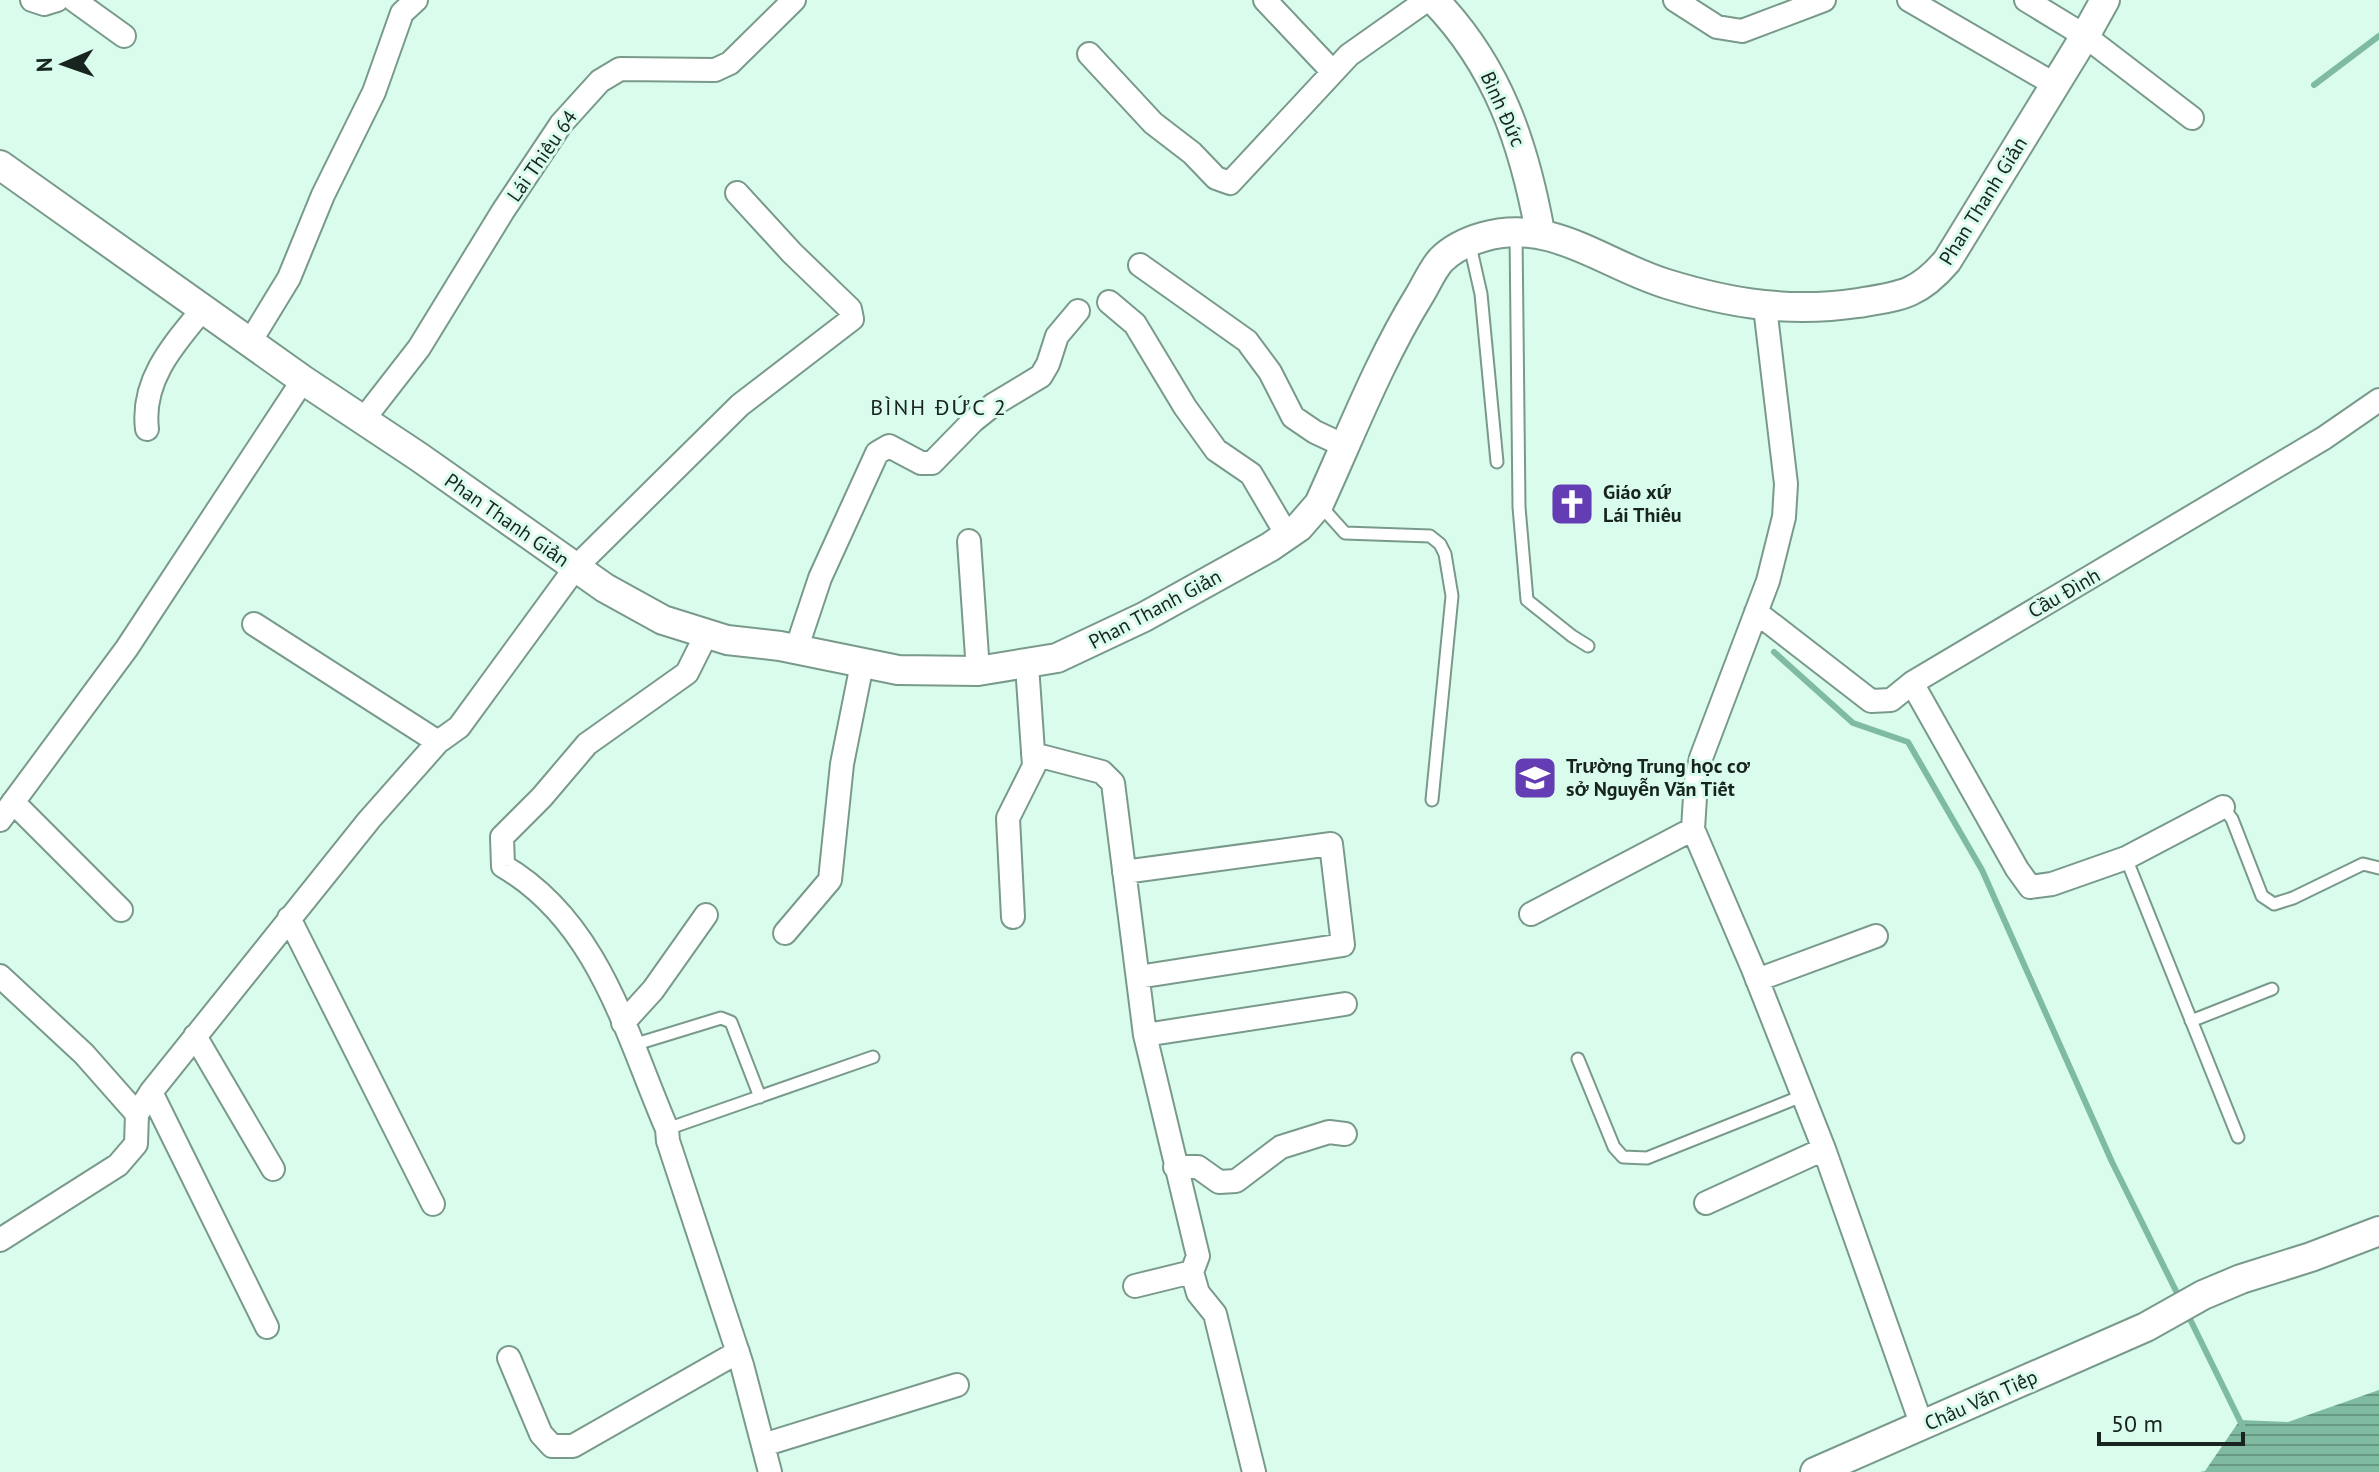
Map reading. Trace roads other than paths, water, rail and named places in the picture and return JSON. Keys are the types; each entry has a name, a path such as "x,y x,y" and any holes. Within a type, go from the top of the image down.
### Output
{"street":[{"path":"32,0 44,4 57,0"},
{"path":"74,0 124,36"},
{"path":"250,342 289,278 323,195 374,92 402,13 416,0"},
{"name":"Lái Thiêu 64","path":"363,420 419,348 503,211 561,124 600,81 620,69 715,70 730,63 794,0"},
{"path":"1265,0 1332,71"},
{"path":"1089,54 1153,123 1192,153 1216,178 1230,183 1349,55 1427,0"},
{"name":"Bình Đức","path":"1434,0 1476,50 1509,113 1530,174 1528,231"},
{"path":"1675,0 1717,27 1742,31 1824,0"},
{"path":"1909,0 2054,84"},
{"path":"2026,0 2085,36 2192,118"},
{"name":"Phan Thanh Giản","path":"0,165 303,380 605,588 663,620 727,640 898,670 978,671 1057,658 1144,617 1299,527 1319,504 1400,327 1442,259 1469,240 1528,231 1665,284 1765,307 1822,308 1904,295 1929,282 1947,261 2105,0"},
{"path":"0,1240 118,1165 136,1144 137,1114 151,1092 369,820 438,742 459,727 576,567 740,405 852,319 850,309 792,253 737,193"},
{"path":"1140,265 1247,341 1270,372 1293,417 1345,446"},
{"path":"1109,302 1135,324 1185,407 1216,450 1251,474 1287,535"},
{"path":"1765,307 1786,484 1784,517 1768,581 1701,758 1693,829 1824,1149 1922,1426"},
{"path":"147,429 146,403 156,374 177,340 203,309"},
{"path":"796,650 820,578 877,453 889,446 921,463 932,463 983,413 1041,376 1057,336 1078,311"},
{"path":"121,910 6,811 127,648 303,380"},
{"name":"Cầu Đình","path":"1756,612 1871,701 1891,700 1912,683 2311,446 2379,400"},
{"path":"969,541 978,671"},
{"path":"254,624 438,742"},
{"path":"707,633 687,673 587,744 542,797 502,837 503,866 521,876 547,898 584,944 608,983 667,1129 668,1141 738,1352 770,1472"},
{"path":"785,933 830,880 842,764 862,664"},
{"path":"1013,917 1008,818 1034,766 1027,665"},
{"path":"1912,683 2030,887 2052,884 2126,858 2223,807"},
{"path":"1033,754 1102,772 1113,783 1145,1035 1198,1256 1192,1272 1198,1293 1215,1314 1254,1472"},
{"path":"1531,914 1693,829"},
{"path":"1124,872 1331,844 1343,945 1138,977"},
{"path":"623,1023 653,990 706,915"},
{"path":"289,918 433,1204"},
{"path":"1757,980 1876,936"},
{"path":"0,976 84,1054 137,1114"},
{"path":"1145,1035 1345,1004"},
{"path":"195,1036 273,1169"},
{"path":"151,1092 267,1327"},
{"path":"1175,1167 1198,1167 1219,1182 1236,1181 1281,1147 1329,1132 1345,1134"},
{"path":"1706,1203 1824,1149"},
{"name":"Châu Văn Tiếp","path":"1815,1472 2146,1327 2203,1295 2379,1231"},
{"path":"1135,1286 1192,1272"},
{"path":"509,1358 541,1434 552,1446 573,1446 738,1352"},
{"path":"763,1445 957,1385"}],"lane":[{"path":"1528,231 1519,507 1527,600 1588,646"},
{"path":"1469,240 1481,294 1497,462"},
{"path":"1319,504 1345,533 1430,536 1440,544 1445,554 1452,596 1432,800"},
{"path":"2223,807 2232,819 2262,896 2274,904 2363,864 2379,868"},
{"path":"2126,858 2238,1137"},
{"path":"2191,1021 2272,989"},
{"path":"632,1045 721,1018 731,1022 760,1097"},
{"path":"667,1129 873,1057"},
{"path":"1578,1059 1614,1147 1623,1157 1647,1158 1802,1096"}],"waterway":[{"path":"2314,85 2379,36"},
{"path":"1774,652 1853,723 1908,742 1982,870 2112,1162 2180,1299"},
{"path":"2187,1313 2242,1425"}],"place":[{"name":"Giáo xứ Lái Thiêu","path":"1572,504"},
{"name":"Trường Trung học cơ sở Nguyễn Văn Tiết","path":"1535,778"}],"district":[{"name":"BÌNH ĐỨC 2","path":"939,407"}]}
